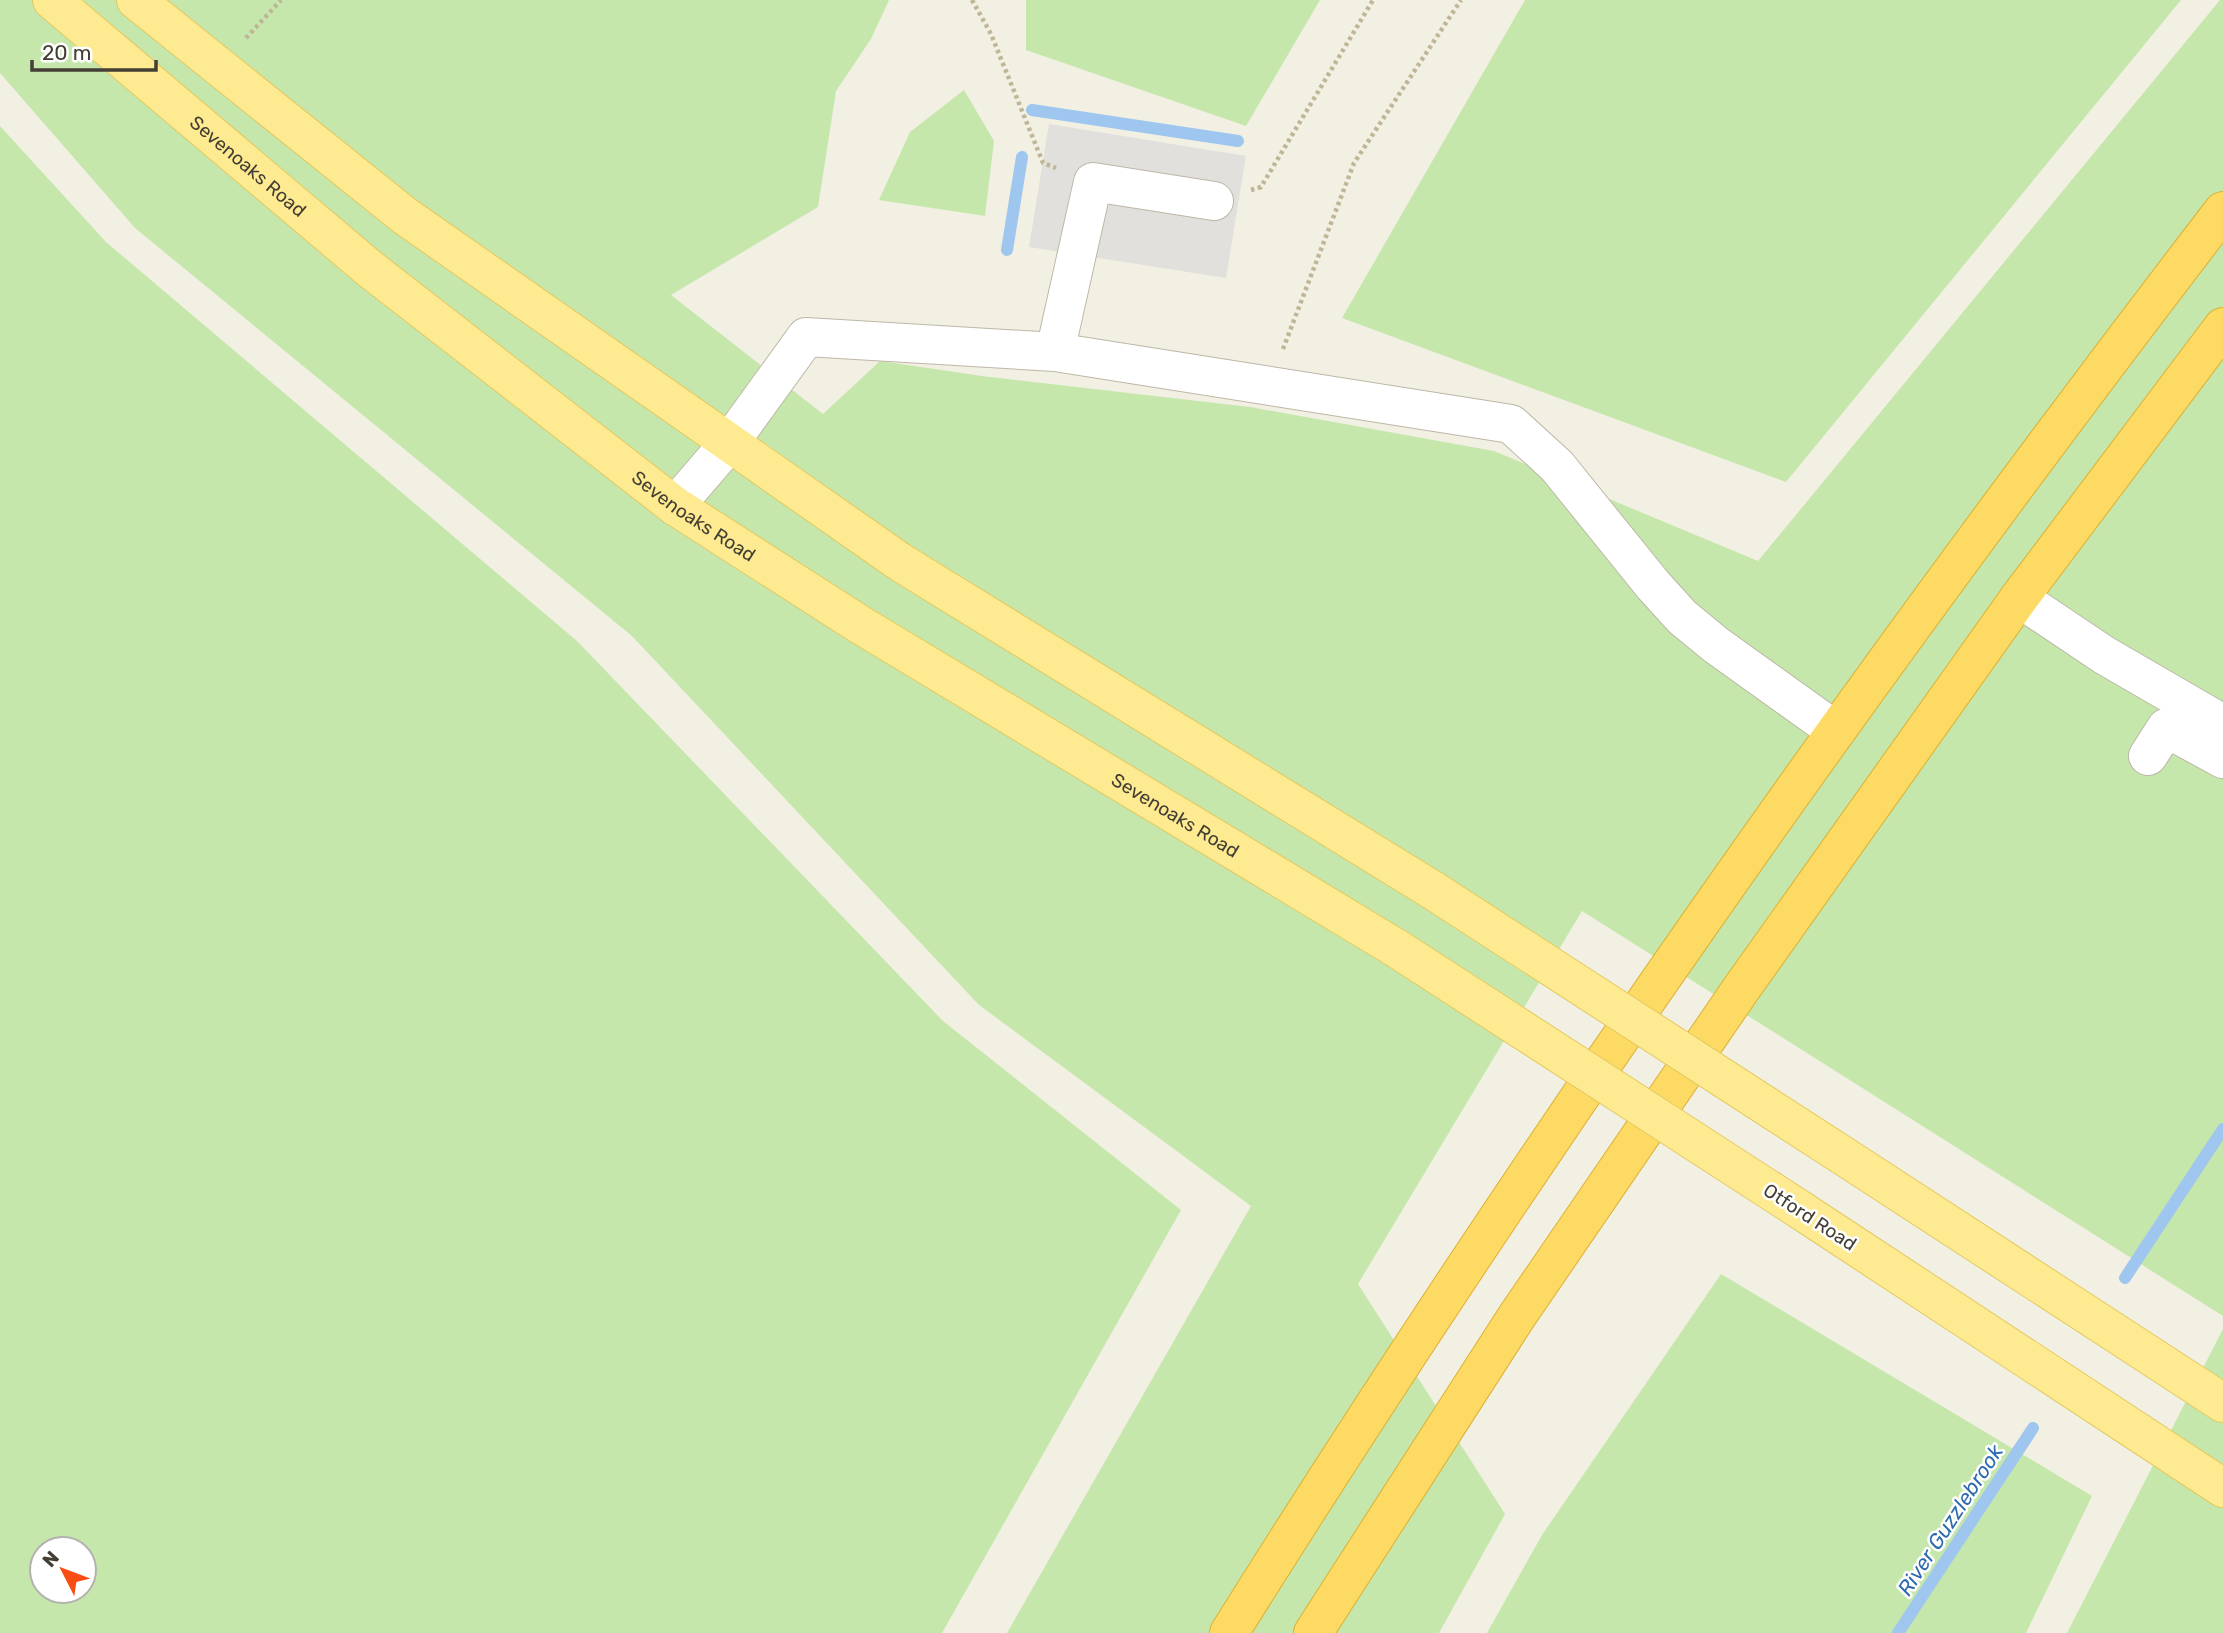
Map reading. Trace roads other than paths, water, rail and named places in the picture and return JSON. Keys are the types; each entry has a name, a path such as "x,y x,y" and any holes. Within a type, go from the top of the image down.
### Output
{"highway":[{"path":"1229,1633 1438,1308 1685,945 1968,549 2223,211"},
{"path":"1313,1633 1517,1316 1741,989 2018,598 2223,327"}],"main road":[{"name":"Sevenoaks Road","path":"52,0 370,269 675,506 859,624 1396,948"},
{"path":"136,0 405,216 900,562 1434,891 2223,1403"},
{"name":"Otford Road","path":"1396,948 2223,1488"}],"street":[{"path":"1055,352 1093,182 1214,201"},
{"path":"675,506 730,442 806,337 1055,352 1511,424 1557,466 1682,617 1836,732"},
{"path":"2018,598 2104,655 2223,724"},
{"path":"2148,756 2166,728 2223,759"}],"waterway":[{"path":"1032,110 1238,141"},
{"path":"1007,250 1022,157"},
{"name":"River Guzzlebrook","path":"2125,1278 2223,1129"},
{"name":"River Guzzlebrook","path":"1898,1633 2033,1428"}]}
